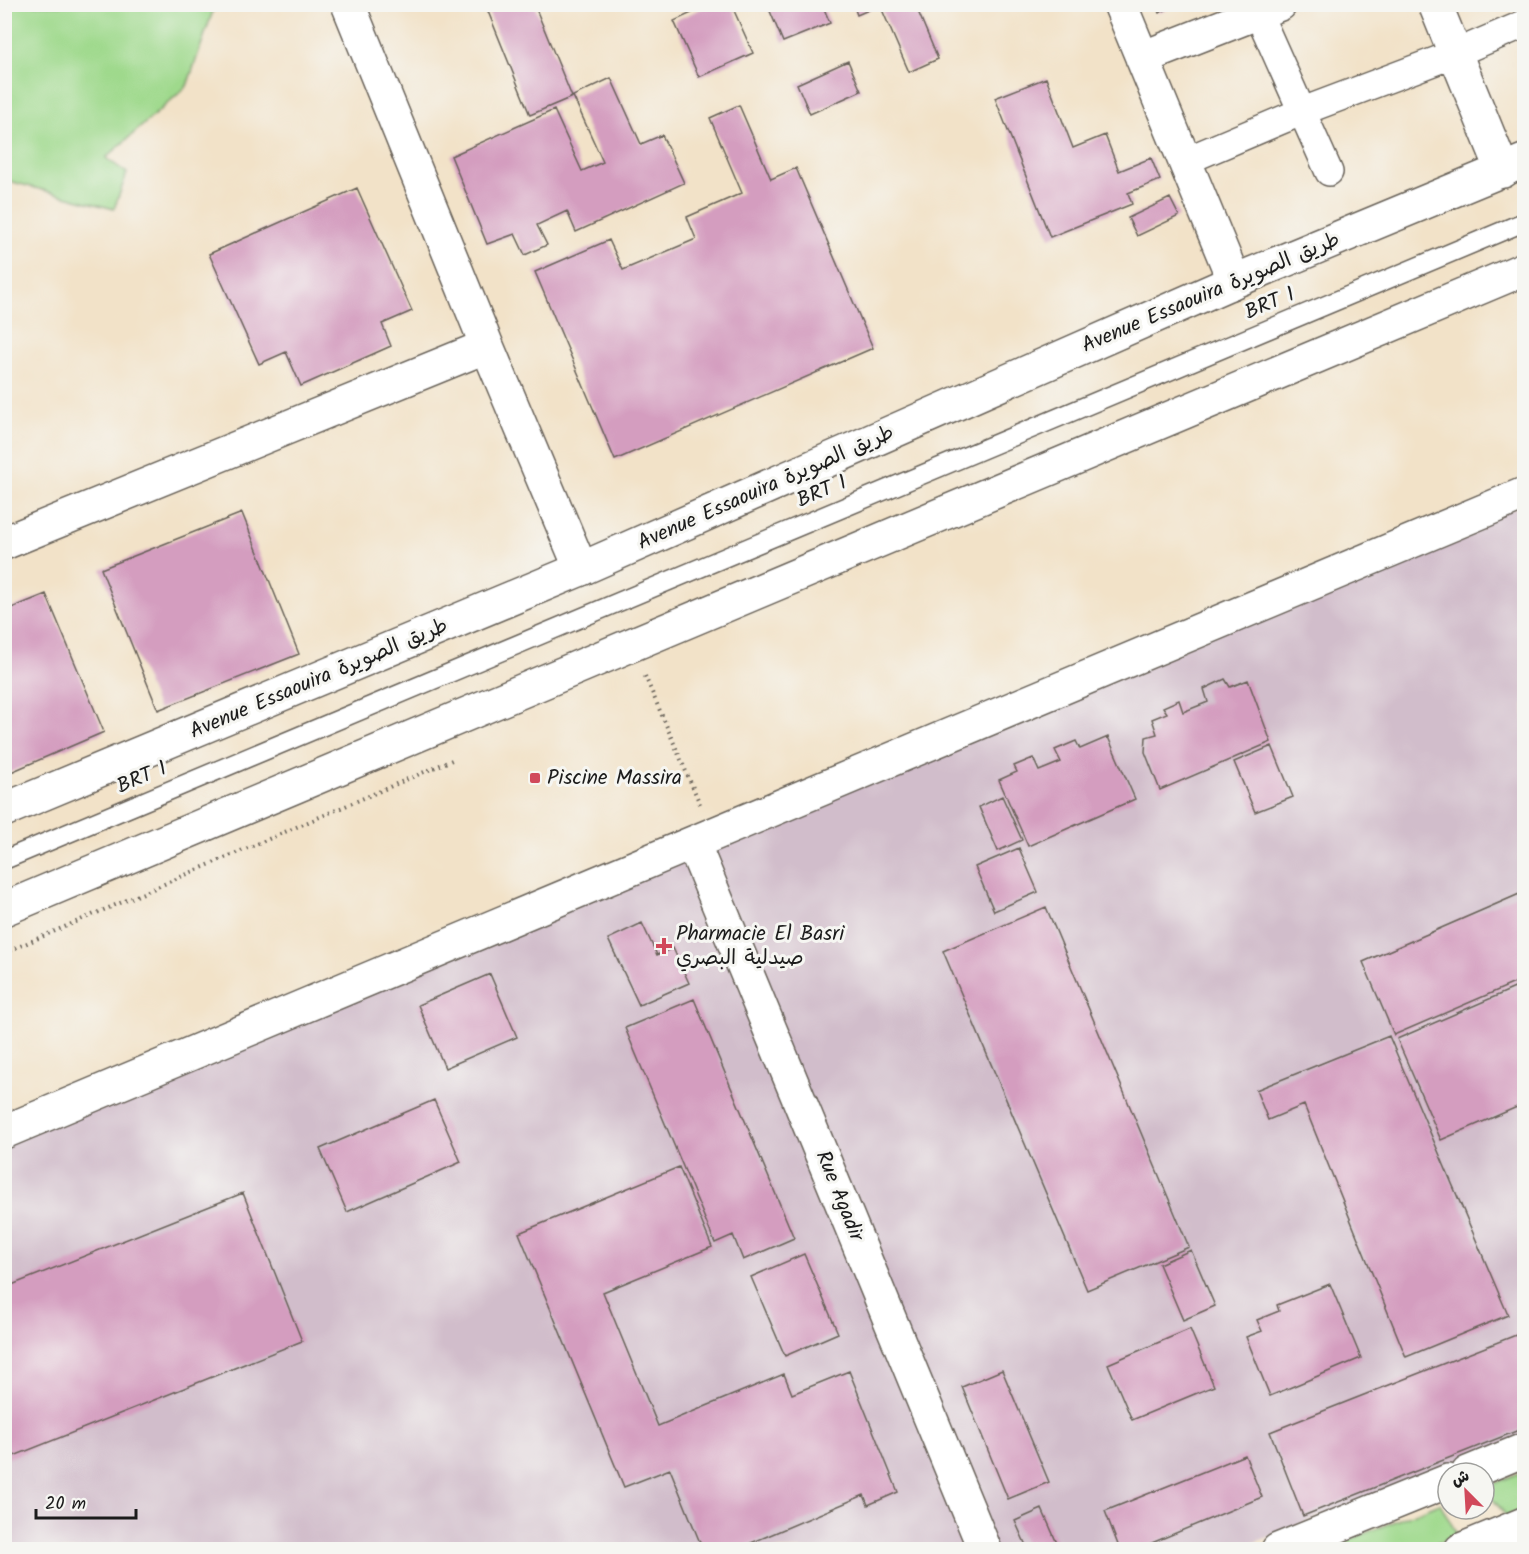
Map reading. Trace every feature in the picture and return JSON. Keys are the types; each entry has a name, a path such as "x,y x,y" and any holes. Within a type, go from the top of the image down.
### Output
{"street":[{"path":"348,4 582,569"},
{"path":"1120,4 1228,266 1230,283"},
{"path":"1435,4 1454,54 1514,166"},
{"path":"1142,58 1269,9 1303,111 1329,171"},
{"path":"1185,161 1303,111 1454,54 1524,24"},
{"name":"Avenue Essaouira طريق الصويرة","path":"4,810 582,569 1230,283 1514,166"},
{"path":"4,909 1524,269"},
{"path":"4,543 488,346"},
{"path":"4,1132 1524,494"},
{"name":"Rue Agadir","path":"703,839 985,1550"},
{"path":"1496,1462 1524,1450"},
{"path":"1278,1550 1436,1486"},
{"path":"1461,1550 1524,1524"}],"lane":[{"name":"BRT 1","path":"4,860 1524,222"}],"path":[{"path":"632,645 703,839"},
{"path":"4,953 460,756"}],"shaded area":[{"path":"1524,504 1524,1436 1461,1461 1436,1461 1436,1471 1238,1549 5,1550 5,1137"}],"green space":[{"path":"4,5 215,5 187,86 106,158 127,173 114,209 5,180"},
{"path":"1524,1471 1524,1509 1507,1517 1496,1503 1496,1483"},
{"path":"1436,1505 1436,1521 1450,1521 1458,1536 1422,1549 1323,1550"}],"building":[{"path":"485,4 534,4 572,97 530,115"},
{"path":"711,4 731,4 753,53 699,77 674,21"},
{"path":"767,4 822,4 830,23 783,42"},
{"path":"853,4 915,4 938,59 909,72 880,5 857,15"},
{"path":"1155,4 1178,4 1159,13"},
{"path":"848,61 861,91 810,114 797,84"},
{"path":"611,78 641,144 662,135 684,183 576,232 567,211 537,225 547,245 525,255 515,234 487,244 451,156 554,110 582,171 603,162 573,96"},
{"path":"1046,78 1073,148 1105,135 1119,171 1151,158 1160,180 1128,193 1132,204 1050,237 995,98"},
{"path":"739,105 771,179 796,168 873,348 615,460 535,272 609,240 623,270 696,239 687,217 742,193 710,118"},
{"path":"357,188 412,311 382,324 391,346 301,386 286,352 259,364 209,254"},
{"path":"1170,198 1179,216 1137,236 1128,218"},
{"path":"242,513 299,654 158,710 101,569"},
{"path":"46,594 104,732 4,775 4,611"},
{"path":"1225,679 1230,687 1248,680 1271,742 1160,790 1145,752 1146,737 1157,734 1152,719 1167,713 1163,707 1179,700 1183,712 1208,702 1204,689"},
{"path":"1108,737 1135,799 1028,846 999,780 1017,772 1014,766 1033,758 1039,771 1061,762 1055,750 1076,741 1080,749"},
{"path":"1272,746 1293,797 1255,812 1234,762"},
{"path":"1002,796 1022,840 998,851 979,807"},
{"path":"1019,848 1038,892 994,911 975,867"},
{"path":"1524,892 1524,979 1394,1035 1363,962"},
{"path":"1046,907 1189,1247 1087,1290 943,951"},
{"path":"642,923 657,955 673,948 689,983 639,1005 608,939"},
{"path":"490,974 517,1037 445,1068 418,1005"},
{"path":"1524,984 1524,1104 1441,1140 1397,1039"},
{"path":"694,999 794,1238 743,1260 733,1235 715,1243 625,1028"},
{"path":"1389,1036 1508,1315 1406,1357 1304,1105 1268,1120 1256,1090"},
{"path":"434,1100 461,1162 347,1212 320,1149"},
{"path":"679,1167 712,1247 603,1292 658,1426 784,1374 792,1394 849,1371 898,1492 868,1505 864,1495 744,1546 745,1550 703,1550 670,1469 624,1487 519,1233"},
{"path":"243,1193 302,1341 4,1460 4,1288"},
{"path":"1191,1250 1215,1306 1183,1320 1159,1264"},
{"path":"804,1254 838,1333 785,1356 751,1277"},
{"path":"1330,1284 1361,1358 1270,1396 1246,1337 1262,1331 1257,1320 1279,1311 1277,1305"},
{"path":"1190,1329 1214,1386 1132,1420 1108,1364"},
{"path":"1521,1333 1524,1344 1524,1428 1436,1461 1436,1463 1303,1516 1270,1432"},
{"path":"1002,1370 1049,1482 1008,1499 962,1387"},
{"path":"1245,1455 1262,1497 1135,1550 1120,1550 1105,1511"},
{"path":"1042,1509 1060,1550 1028,1550 1015,1521"}],"place":[{"name":"Piscine Massira","path":"535,778"},
{"name":"Pharmacie El Basri صيدلية البصري","path":"664,946"}]}
